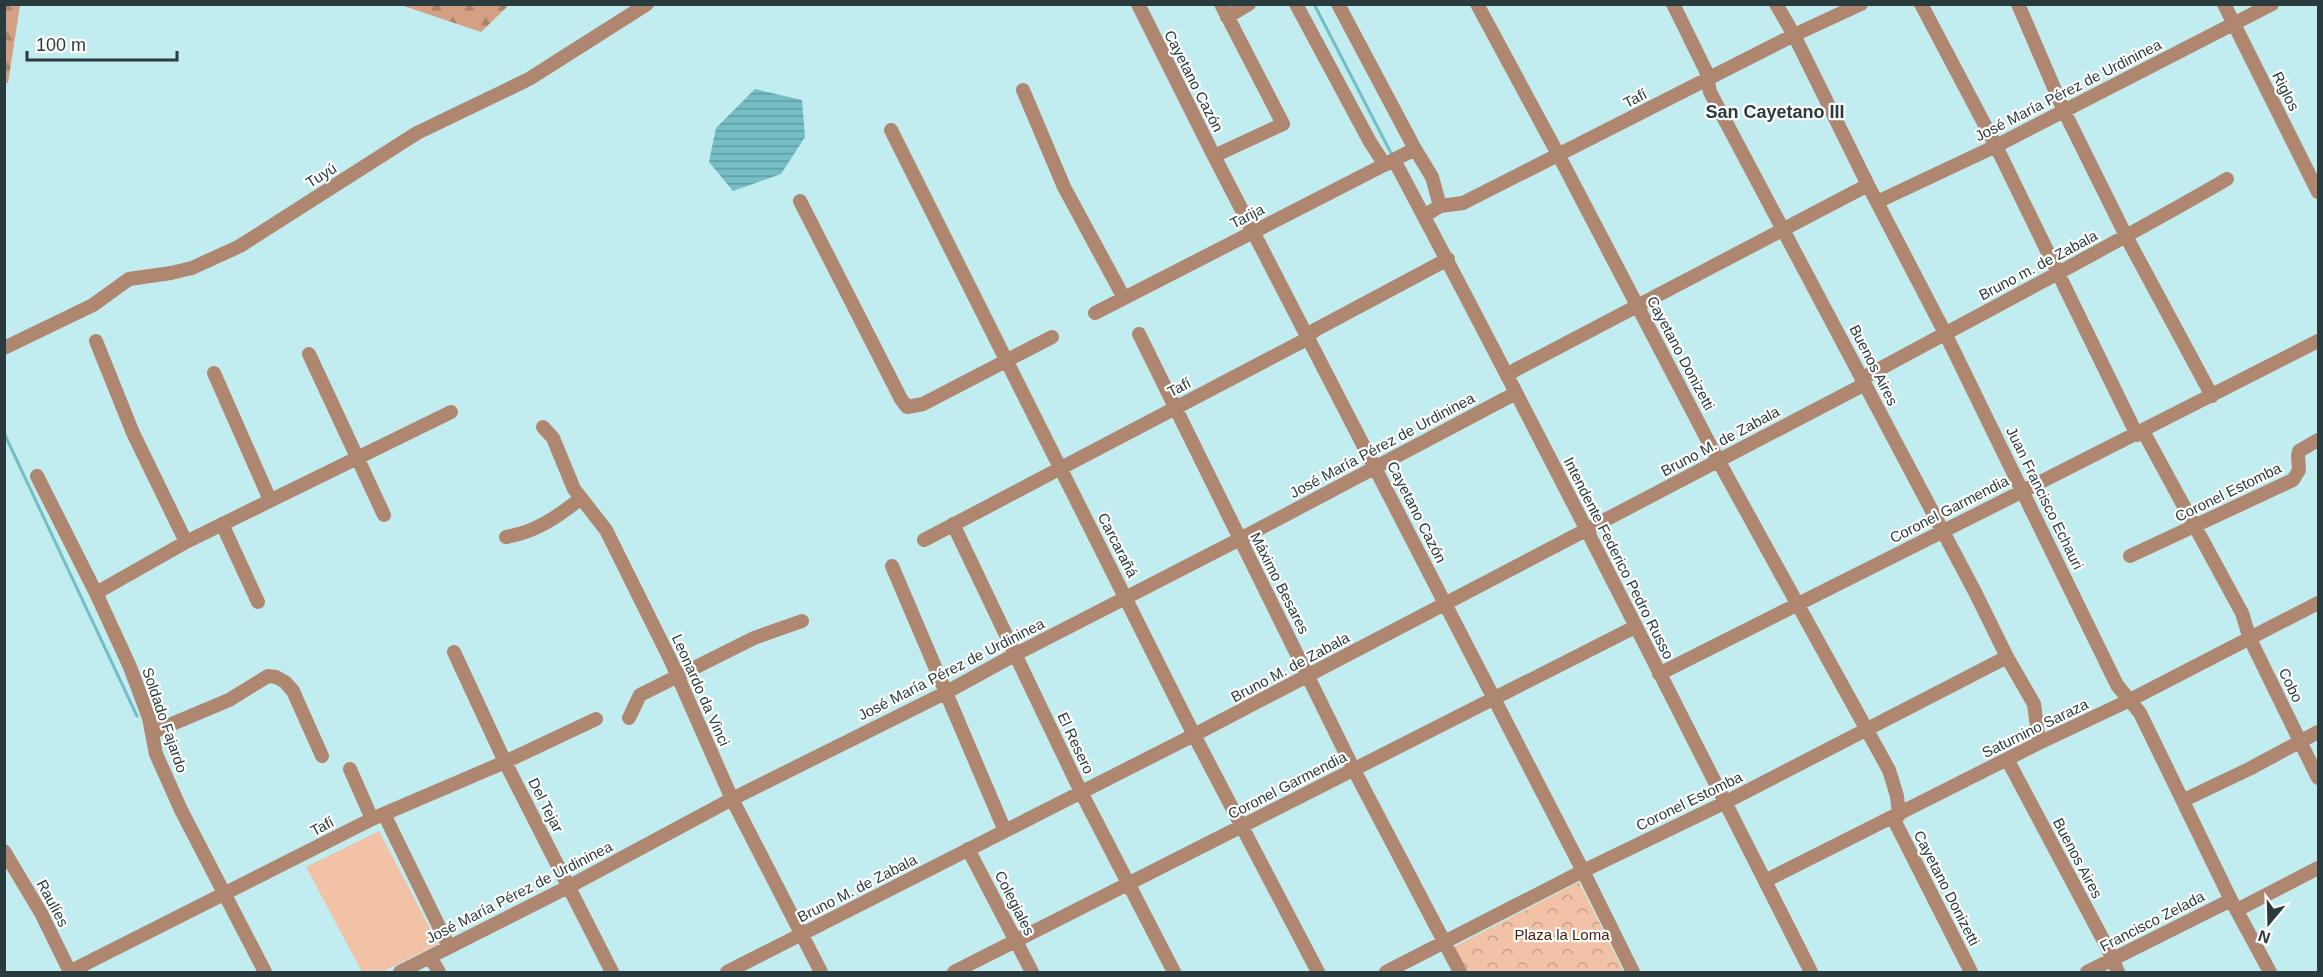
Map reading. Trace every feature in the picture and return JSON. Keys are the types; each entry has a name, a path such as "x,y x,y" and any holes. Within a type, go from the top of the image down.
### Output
{"street":[{"name":"Tuyú","path":"4,348 93,305 129,279 171,273 192,267 240,246 417,134 529,80 647,4"},
{"name":"Cayetano Cazón","path":"1138,4 1633,972"},
{"path":"1214,156 1283,124 1224,11 1249,4"},
{"name":"Intendente Federico Pedro Russo","path":"1296,4 1370,142 1390,162 1448,259 1588,529 1635,627 1811,972"},
{"path":"1338,4 1432,177 1440,206"},
{"name":"Cayetano Donizetti","path":"1477,4 1718,460 1889,770 1898,796 1896,816 1971,972"},
{"name":"Buenos Aires","path":"1673,4 1706,71 1710,92 1976,592 2007,657 2034,704 2039,743"},
{"name":"Juan Francisco Echauri","path":"1776,4 1794,35 1945,333 2117,685 2140,712 2234,905 2270,972"},
{"name":"Tafí","path":"1424,216 1440,206 1463,203 1794,35 1861,4"},
{"name":"Cobo","path":"1921,4 1996,146 2056,273 2140,433 2196,526 2242,613 2250,639 2319,778"},
{"path":"2018,4 2064,111 2127,238 2212,396"},
{"name":"Riglos","path":"2224,4 2319,192"},
{"name":"José María Pérez de Urdininea","path":"1878,202 1996,146 2272,4"},
{"path":"1023,90 1064,187 1124,298"},
{"name":"Carcarañá","path":"891,130 1194,735 1318,972"},
{"name":"Tarija","path":"1095,313 1415,149"},
{"name":"Bruno m. de Zabala","path":"1864,381 1945,333 2056,273 2127,238 2226,179"},
{"path":"1508,376 1515,370 1637,304 1868,185"},
{"path":"800,201 907,407 923,404 1052,337"},
{"name":"Tafí","path":"924,540 1303,340 1315,330 1448,259"},
{"name":"Máximo Besares","path":"1139,334 1353,770 1460,972"},
{"path":"96,341 133,433 186,542"},
{"name":"Coronel Garmendia","path":"1659,674 2319,341"},
{"path":"309,354 384,515"},
{"path":"214,374 270,500"},
{"name":"Bruno M. de Zabala","path":"727,972 1194,735 1588,529 1864,381"},
{"name":"José María Pérez de Urdininea","path":"400,972 570,886 732,799 945,693 1516,393"},
{"path":"96,593 186,542 451,412"},
{"name":"Leonardo da Vinci","path":"543,427 553,438 580,499 606,530 678,676 732,799 821,972"},
{"name":"Coronel Estomba","path":"2130,556 2293,480 2299,470 2299,451 2319,440"},
{"name":"Soldado Fajardo","path":"37,476 96,593 130,667 153,732 156,754 181,810 265,972"},
{"path":"506,537 532,531 551,521 580,499"},
{"path":"222,524 258,602"},
{"name":"El Resero","path":"953,524 1081,792 1174,972"},
{"path":"892,566 1005,831"},
{"name":"Saturnino Saraza","path":"1765,881 2039,743 2130,700 2319,603"},
{"path":"629,718 640,695 754,638 802,621"},
{"name":"Coronel Garmendia","path":"954,972 1635,627"},
{"name":"Del Tejar","path":"454,652 505,762 612,972"},
{"name":"Coronel Estomba","path":"1386,972 1724,803 2007,657"},
{"path":"153,732 230,700 268,676 276,677 285,682 293,692 322,756"},
{"name":"Tafí","path":"69,972 378,816 505,762 596,719"},
{"path":"2184,800 2319,732"},
{"name":"Buenos Aires","path":"2007,759 2118,972"},
{"path":"350,770 378,816 449,947"},
{"name":"Colegiales","path":"968,849 1032,972"},
{"name":"Raulíes","path":"4,851 41,913 69,972"},
{"name":"Francisco Zelada","path":"2087,972 2319,868"},
{"path":"430,957 439,972"}],"green space":[{"path":"509,4 481,32 401,5"},
{"path":"4,5 20,5 8,83 5,83"},
{"path":"379,831 438,944 382,972 362,972 306,867"},
{"name":"Plaza la Loma","path":"1579,882 1624,972 1467,972 1454,947"}],"water":[{"path":"755,89 802,100 805,137 781,174 733,191 709,162 716,128"}],"waterway":[{"path":"1314,4 1392,155"},
{"path":"4,433 137,716"}],"district":[{"name":"San Cayetano III","path":"1775,112"}]}
